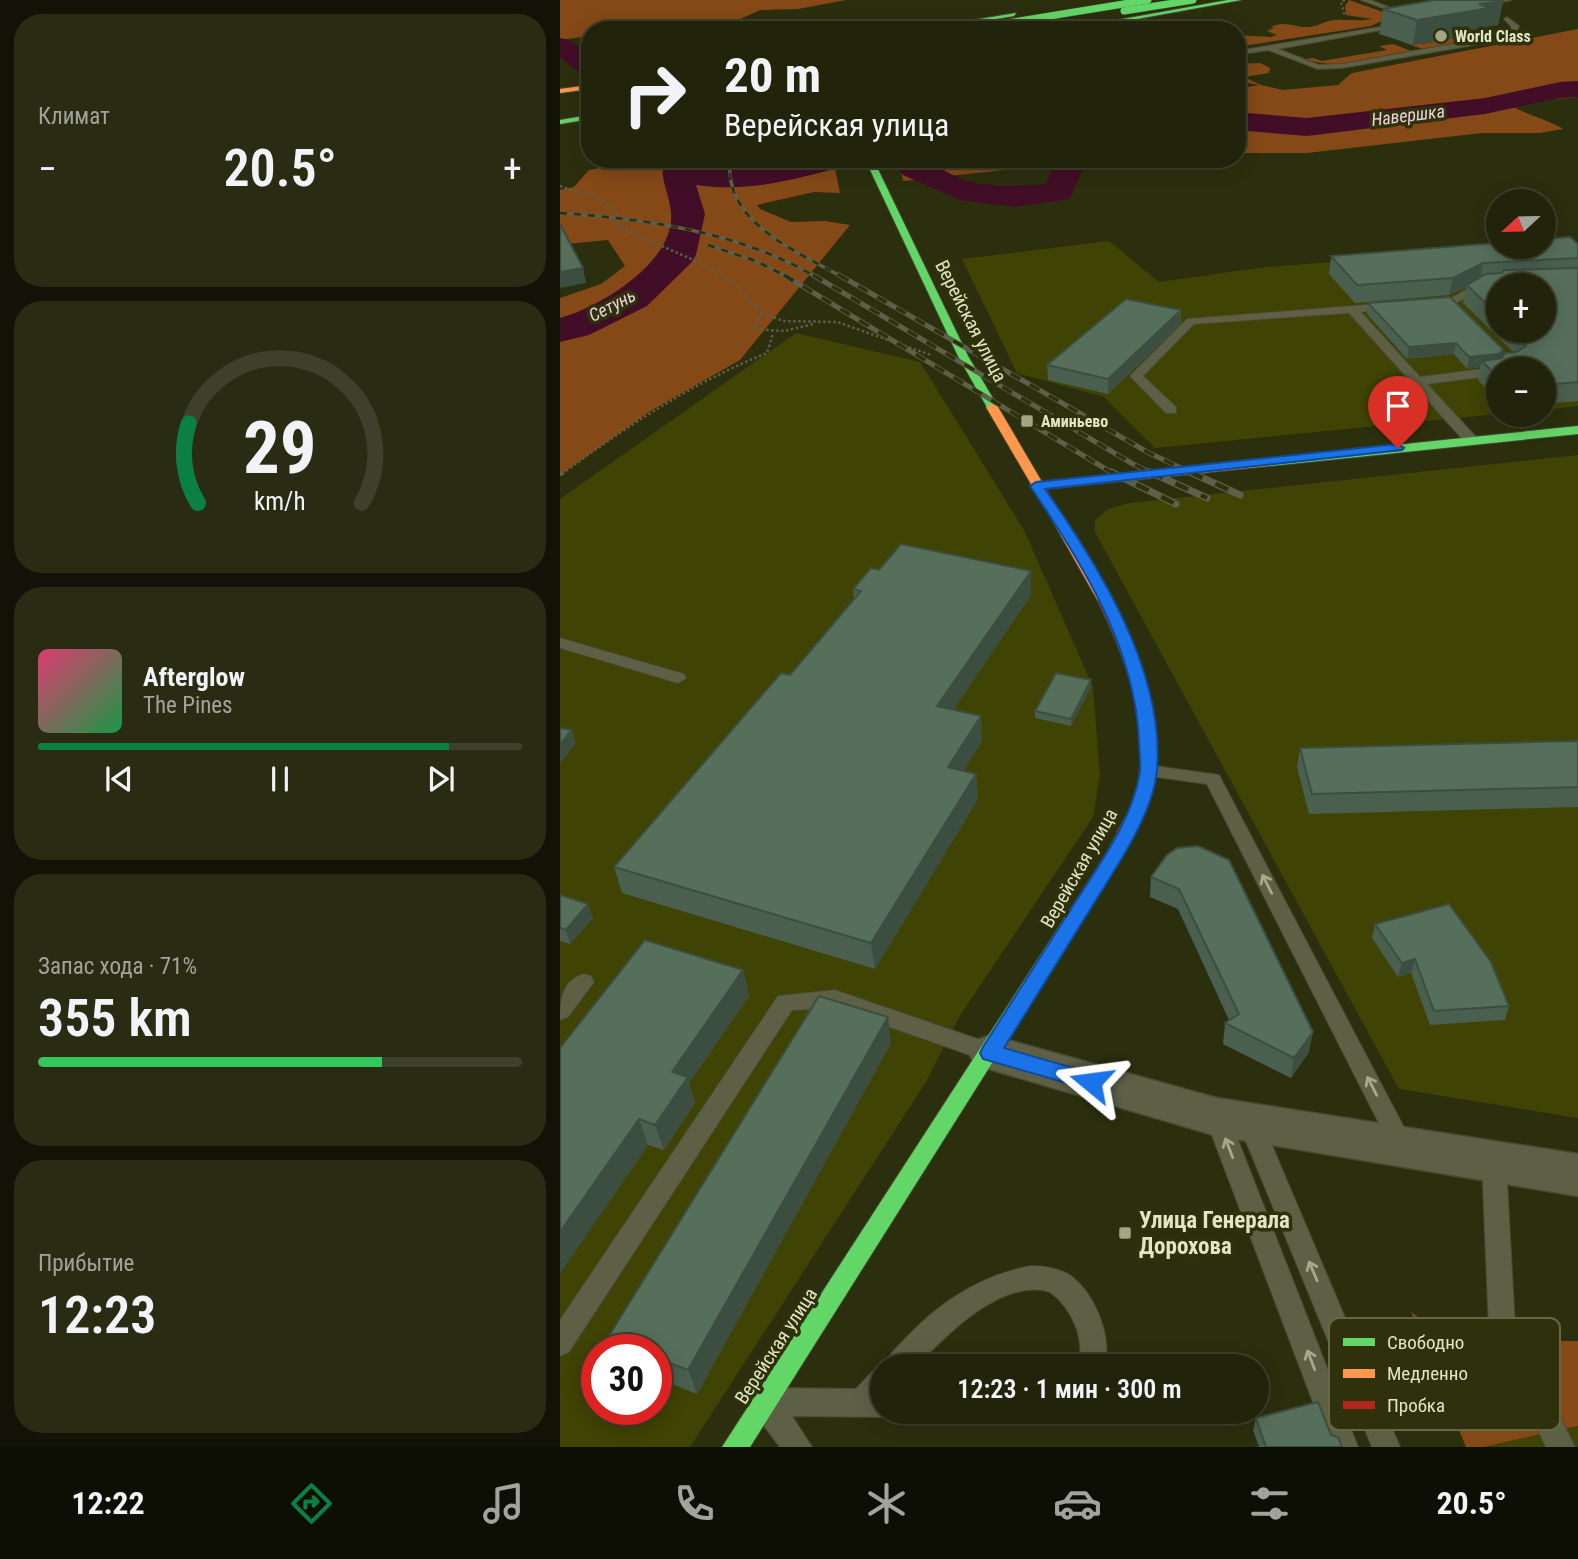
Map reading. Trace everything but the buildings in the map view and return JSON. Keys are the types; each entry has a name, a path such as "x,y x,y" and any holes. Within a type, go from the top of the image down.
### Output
{"street":[{"path":"996,0 1055,21"},
{"path":"970,21 1102,0"},
{"path":"1102,0 1092,3 1090,9 1112,16 1148,8"},
{"path":"1068,21 1193,0"},
{"path":"1039,21 1238,0"},
{"path":"1099,21 1148,8"},
{"path":"560,91 581,88"},
{"path":"560,101 581,98"},
{"path":"560,111 581,108"},
{"path":"560,122 581,118"},
{"name":"Верейская улица","path":"735,1447 1114,856 1141,802 1149,771 1139,678 1121,632 1070,535 1036,486 963,356 873,168"},
{"path":"1036,486 1578,430"},
{"path":"990,1053 1233,1120 1578,1175"}],"lane":[{"path":"1364,0 1414,17"},
{"path":"1472,13 1482,11 1468,7 1508,0"},
{"path":"1495,15 1521,20"},
{"path":"1269,48 1318,66 1342,66 1511,36 1515,26 1507,19"},
{"path":"1246,52 1408,24"},
{"path":"1451,305 1480,286 1486,286"},
{"path":"1171,410 1136,376 1191,321 1402,305"},
{"path":"1352,309 1471,440"},
{"path":"1417,381 1486,371"},
{"path":"560,643 678,678"},
{"path":"1149,771 1213,779 1403,1147"},
{"path":"560,1011 583,982"},
{"path":"560,1343 786,1002 835,999 990,1053"},
{"path":"1233,1120 1329,1403"},
{"path":"1233,1120 1329,1325"},
{"path":"1494,1162 1501,1318"},
{"path":"910,1354 946,1318 986,1291 1031,1278 1055,1280 1070,1292 1091,1336 1094,1354"},
{"path":"764,1403 870,1395"},
{"path":"764,1403 798,1447"},
{"path":"1338,1430 1344,1447"},
{"path":"1378,1430 1386,1447"},
{"path":"1552,1430 1561,1447"}],"path":[{"path":"560,186 598,199 616,211 619,227 698,262 734,283 762,313 783,321 837,322 930,355 963,356"},
{"path":"762,313 754,329 773,334 793,331 818,322"},
{"path":"560,475 652,410 727,368 767,353 773,334"}],"shaded area":[{"path":"560,0 846,0 798,9 760,10 736,21 581,21 581,37 560,40"},
{"path":"1349,0 1383,12 1382,21 1371,26 1246,46 1246,36 1277,35 1267,31 1276,25 1311,27 1334,20 1372,19 1346,15 1345,6"},
{"path":"1491,29 1503,31 1493,38 1425,50 1403,42 1410,40 1421,44 1485,33"},
{"path":"1578,29 1578,97 1507,103 1563,129 1540,133 1482,133 1307,153 1246,153 1246,87 1259,85 1246,83 1246,78 1283,90 1338,85 1352,73"},
{"path":"1393,44 1414,52 1345,64 1305,59 1322,61 1387,50 1379,46"},
{"path":"1260,63 1270,68 1269,73 1246,77 1246,64"},
{"path":"835,168 840,193 814,192 757,205 760,209 791,222 825,221 850,225 740,360 652,410 560,475 560,298 601,284 625,266 608,240 566,244 560,231 560,190 574,187 589,170"},
{"path":"901,168 1022,168 903,181"},
{"path":"1109,241 1159,282 1265,267 1486,251 1486,259 1556,259 1556,246 1578,244 1578,406 1556,409 1556,357 1486,357 1486,415 1155,448 1104,397 1017,373 962,259"},
{"path":"796,333 920,362 1024,530 1093,687 1100,775 1093,817 959,1017 926,1082 690,1447 560,1447 560,499"},
{"path":"1578,455 1578,1118 1399,1089 1095,532 1095,520 1108,509 1130,503"},
{"path":"1560,1341 1578,1341 1578,1426 1484,1447 1466,1447 1459,1430 1560,1430"},
{"path":"1578,1426 1578,1447 1484,1447 1553,1432"}],"waterway":[{"name":"Сетунь","path":"560,45 581,61"},
{"name":"Навершка","path":"1246,122 1307,127 1485,106 1560,90 1578,89"},
{"name":"Сетунь","path":"676,173 677,168"},
{"name":"Навершка","path":"676,173 718,179 765,177 792,168"},
{"name":"Навершка","path":"914,168 960,190 1014,197 1059,192 1068,168"},
{"name":"Сетунь","path":"560,330 575,327 634,298 678,255 688,214 676,173"}],"railway":[{"path":"730,168 731,181 738,201 750,218 785,245 842,277"},
{"path":"560,213 626,219 692,230 756,249 816,277"},
{"path":"708,245 756,261 784,275"},
{"path":"784,275 788,277"},
{"path":"784,275 1114,474"},
{"path":"813,275 1154,474"},
{"path":"839,275 1149,453 1194,474"},
{"path":"1111,472 1176,504"},
{"path":"1150,472 1207,498"},
{"path":"1190,472 1240,495"}],"traffic: fast":[{"path":"1019,21 1148,0"},
{"path":"1124,11 1193,0"},
{"path":"1117,21 1238,0"},
{"path":"971,21 1014,14"},
{"path":"560,122 581,118"},
{"path":"873,168 963,356 992,407"},
{"path":"1269,462 1578,430"},
{"path":"735,1447 1114,856 1126,832"}],"traffic: slow":[{"path":"560,91 581,88"},
{"path":"992,407 1105,601"},
{"path":"1036,486 1269,462"}],"traffic: jam":[{"path":"1105,601 1135,673 1147,726 1147,779 1141,803 1126,832"}],"place":[{"name":"World Class","path":"1441,36"},
{"name":"Аминьево","path":"1027,421"},
{"name":"Улица Генерала Дорохова","path":"1125,1233"}],"route":[{"path":"1091,1082 990,1053 1114,856 1141,802 1149,771 1139,678 1121,632 1070,535 1036,486 1398,448"}]}
